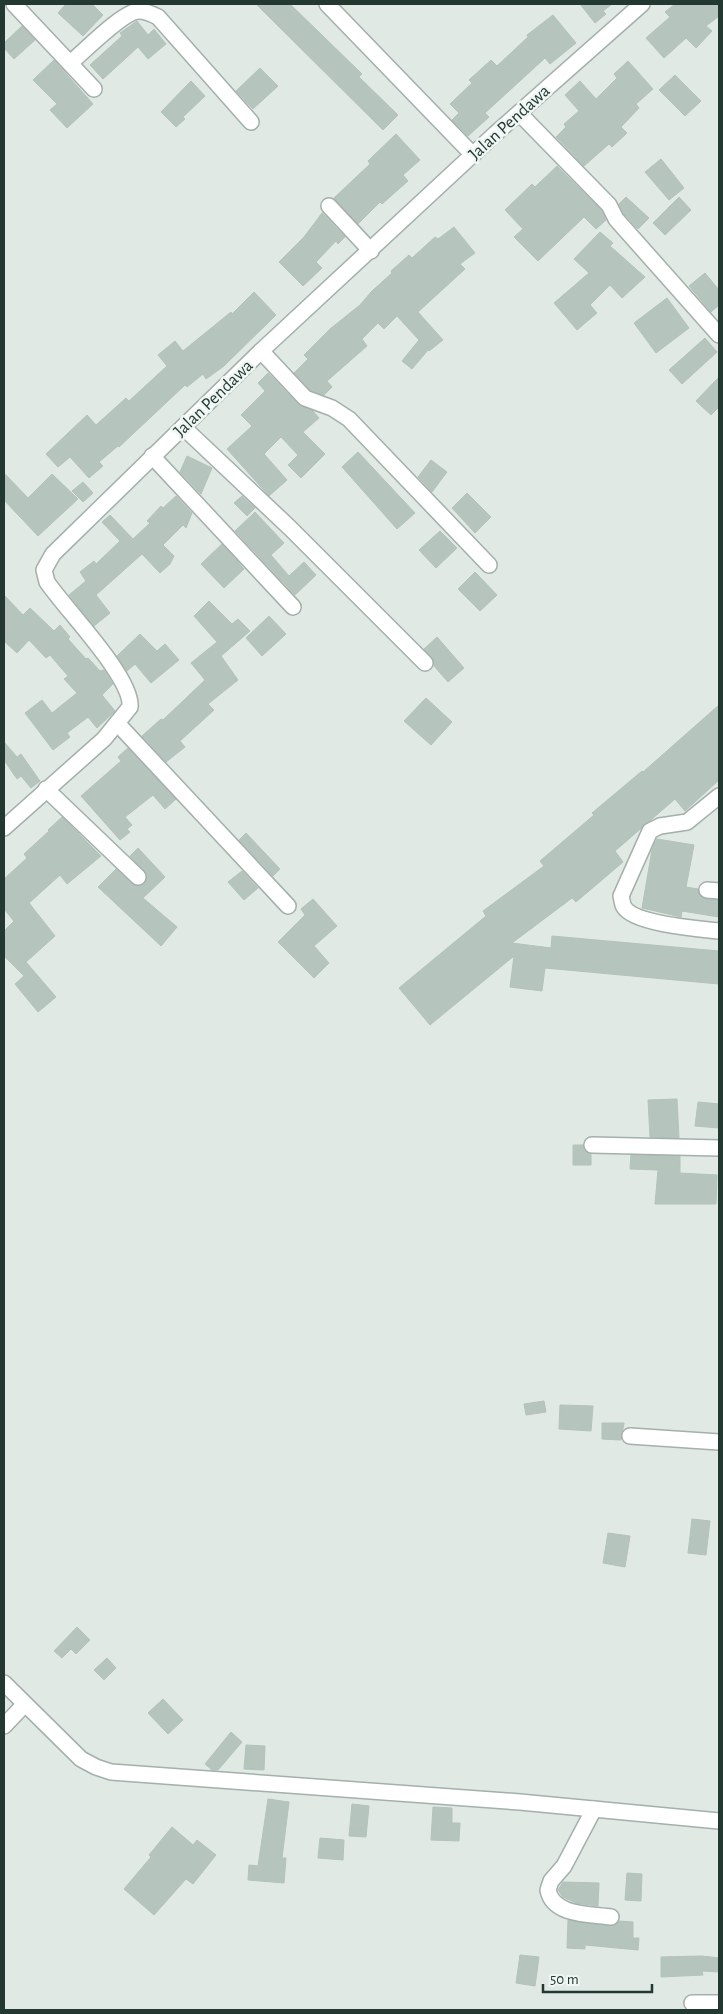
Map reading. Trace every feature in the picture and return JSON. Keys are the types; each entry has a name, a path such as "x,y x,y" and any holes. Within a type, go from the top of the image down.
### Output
{"street":[{"path":"14,4 94,89"},
{"path":"328,4 473,155"},
{"name":"Jalan Pendawa","path":"4,828 104,739 130,707 129,693 118,673 52,589 44,576 45,565 62,544 261,351 519,113 642,4"},
{"path":"70,63 120,21 138,11 147,12 158,18 251,122"},
{"path":"519,113 609,205 616,219 719,335"},
{"path":"330,206 371,251"},
{"path":"261,351 305,398 332,408 349,419 489,565"},
{"path":"183,427 290,528 424,663"},
{"path":"152,456 293,607"},
{"path":"117,723 288,906"},
{"path":"46,789 138,878"},
{"path":"719,796 686,822 660,826 650,831 621,896 623,907 631,914 663,924 719,931"},
{"path":"592,1144 719,1148"},
{"path":"630,1436 719,1442"},
{"path":"4,1683 24,1705 81,1758 96,1768 111,1772 594,1809 719,1821"},
{"path":"4,1726 24,1705"},
{"path":"594,1809 564,1866 551,1881 548,1890 552,1901 564,1909 611,1917"},
{"path":"692,2003 719,2003"}],"building":[{"path":"66,4 92,4 103,15 83,36 58,13"},
{"path":"256,4 290,4 362,74 359,77 398,115 383,130"},
{"path":"580,4 612,4 603,11 606,14 595,23"},
{"path":"675,4 719,4 719,16 706,26 712,31 696,48 686,38 664,58 646,38 670,17 665,12"},
{"path":"553,15 576,43 550,64 545,58 485,113 489,117 468,136 452,120 459,113 450,104 472,83 469,80 491,60 497,66 528,37 527,35"},
{"path":"137,21 148,35 154,29 166,44 148,59 138,47 103,79 90,65 122,36 120,33"},
{"path":"22,26 35,40 14,59 4,48 4,43"},
{"path":"54,60 93,104 67,128 50,110 57,104 33,80"},
{"path":"628,61 653,89 636,104 639,108 621,127 627,133 612,147 609,144 584,166 556,137 566,127 564,124 579,111 565,95 580,81 596,99 617,78 614,74"},
{"path":"260,68 278,86 253,109 236,91"},
{"path":"675,75 701,101 685,116 659,90"},
{"path":"191,81 205,96 183,117 185,119 176,127 161,112"},
{"path":"396,134 420,160 403,175 408,181 382,204 380,202 358,224 334,198 370,164 368,161"},
{"path":"661,159 684,188 669,200 645,172"},
{"path":"557,166 601,210 606,220 596,229 584,217 538,261 514,237 523,229 505,210 532,184 535,187"},
{"path":"626,197 649,218 638,229 624,214 619,204"},
{"path":"679,197 691,210 665,235 653,223"},
{"path":"322,213 345,237 338,244 336,241 316,262 322,268 303,286 279,262 304,237"},
{"path":"454,227 475,253 460,264 465,269 418,312 443,340 428,350 412,369 402,361 419,340 397,316 384,329 378,323 362,339 367,346 327,381 332,387 324,395 310,390 294,373 308,359 304,355 330,329 360,305 392,273 391,271 409,255 412,258 435,237 438,239"},
{"path":"600,232 613,243 610,246 645,277 622,298 610,285 590,305 597,313 577,330 554,303 589,273 574,259"},
{"path":"705,273 719,290 719,305 711,312 689,286"},
{"path":"254,292 276,315 224,366 206,379 203,374 187,387 185,385 119,447 99,462 103,466 89,478 70,457 58,467 46,454 87,415 96,425 126,398 129,401 167,366 158,355 175,341 183,351 231,312 232,314"},
{"path":"667,298 689,328 656,353 634,323"},
{"path":"705,338 717,352 682,384 669,370"},
{"path":"268,373 298,404 312,410 319,418 303,432 325,454 301,478 288,465 298,455 281,437 264,454 287,480 269,496 227,449 252,426 241,415 265,391 258,383"},
{"path":"719,377 719,407 711,415 696,401"},
{"path":"358,452 415,513 397,529 342,467"},
{"path":"187,456 212,468 201,494 180,472"},
{"path":"431,460 447,472 432,492 418,477"},
{"path":"4,473 28,498 52,474 78,499 38,536 4,500"},
{"path":"83,482 93,493 83,502 72,491"},
{"path":"467,493 491,517 475,533 452,508"},
{"path":"176,496 192,513 186,528 183,525 163,545 174,556 170,564 160,573 142,554 96,595 110,613 94,626 69,595 86,581 80,572 94,561 96,564 120,541 102,522 110,515 133,539 150,523 147,521 161,506 163,508"},
{"path":"242,496 255,508 247,516 234,503"},
{"path":"255,512 284,543 271,555 289,576 304,562 316,575 295,595 235,531"},
{"path":"440,531 457,548 436,568 419,550"},
{"path":"222,544 244,569 224,588 201,564"},
{"path":"475,572 497,595 480,611 458,589"},
{"path":"4,595 23,615 30,608 54,631 60,625 70,637 68,639 86,659 88,658 100,671 104,670 113,684 102,695 115,711 97,728 88,717 67,733 70,737 53,750 25,713 42,700 52,713 77,693 64,679 68,676 50,655 46,658 29,640 17,653 4,641"},
{"path":"209,601 232,624 238,619 250,631 221,656 238,680 208,704 214,710 180,741 185,747 166,762 142,736 161,719 163,720 205,680 191,663 217,642 194,616"},
{"path":"269,616 286,634 262,656 246,638"},
{"path":"140,634 157,651 165,644 179,660 151,683 135,664 127,671 117,656"},
{"path":"437,637 464,668 448,682 434,666 434,660 424,649"},
{"path":"426,698 452,722 431,745 404,721"},
{"path":"719,705 719,780 685,811 675,799 615,851 623,862 576,902 572,898 512,943 551,948 552,936 719,951 719,984 545,968 542,991 510,987 514,956 430,1025 399,988 486,916 483,911 544,866 540,861 594,815 592,813 643,772"},
{"path":"4,742 17,757 21,754 40,781 31,788 21,776 17,779 4,760"},
{"path":"128,748 176,799 165,809 153,795 125,817 132,825 127,829 130,832 120,840 81,796 121,761 118,757"},
{"path":"62,817 101,856 67,884 60,875 29,903 55,936 26,962 56,997 38,1012 15,984 24,976 4,956 4,931 14,921 4,909 4,879 27,858 24,854"},
{"path":"246,833 280,869 273,876 239,840"},
{"path":"657,839 694,845 686,887 698,889 702,898 719,900 719,917 682,911 681,917 642,908 652,850"},
{"path":"138,848 165,877 143,898 177,927 161,946 98,887 116,869 135,886 144,884 147,874 130,856"},
{"path":"242,871 258,888 244,900 228,882"},
{"path":"313,899 337,926 314,946 329,963 314,978 278,942 305,915 301,909"},
{"path":"677,1099 679,1138 650,1137 648,1100"},
{"path":"698,1102 719,1104 719,1128 695,1126"},
{"path":"573,1145 583,1145 584,1150 591,1154 591,1165 573,1165"},
{"path":"631,1155 680,1156 680,1173 717,1175 716,1204 655,1204 658,1170 630,1169"},
{"path":"544,1401 546,1412 526,1415 524,1404"},
{"path":"560,1405 593,1406 591,1431 559,1429"},
{"path":"602,1423 624,1423 621,1440 602,1439"},
{"path":"692,1519 710,1521 706,1555 688,1553"},
{"path":"608,1533 630,1536 625,1567 603,1563"},
{"path":"77,1627 90,1640 76,1654 71,1649 62,1658 54,1651"},
{"path":"107,1658 116,1668 104,1680 94,1670"},
{"path":"163,1699 183,1720 168,1734 148,1713"},
{"path":"231,1732 242,1742 218,1770 212,1770 205,1764"},
{"path":"246,1745 265,1746 264,1770 244,1769"},
{"path":"268,1799 289,1802 282,1858 286,1858 284,1883 248,1880 249,1865 258,1866"},
{"path":"352,1804 369,1806 366,1837 349,1836"},
{"path":"433,1807 452,1808 452,1823 460,1823 459,1841 431,1840"},
{"path":"172,1827 193,1845 197,1840 216,1855 193,1884 186,1879 154,1915 124,1889 151,1857 149,1855"},
{"path":"320,1838 344,1840 343,1860 318,1858"},
{"path":"627,1873 642,1874 641,1901 625,1900"},
{"path":"563,1882 599,1883 598,1906 576,1903 563,1897 558,1890"},
{"path":"568,1920 610,1926 619,1921 633,1922 633,1938 639,1938 638,1950 585,1945 585,1949 567,1948"},
{"path":"520,1955 539,1957 535,1986 516,1983"},
{"path":"702,1956 719,1958 719,1972 702,1971 703,1975 661,1977 661,1957"}]}
